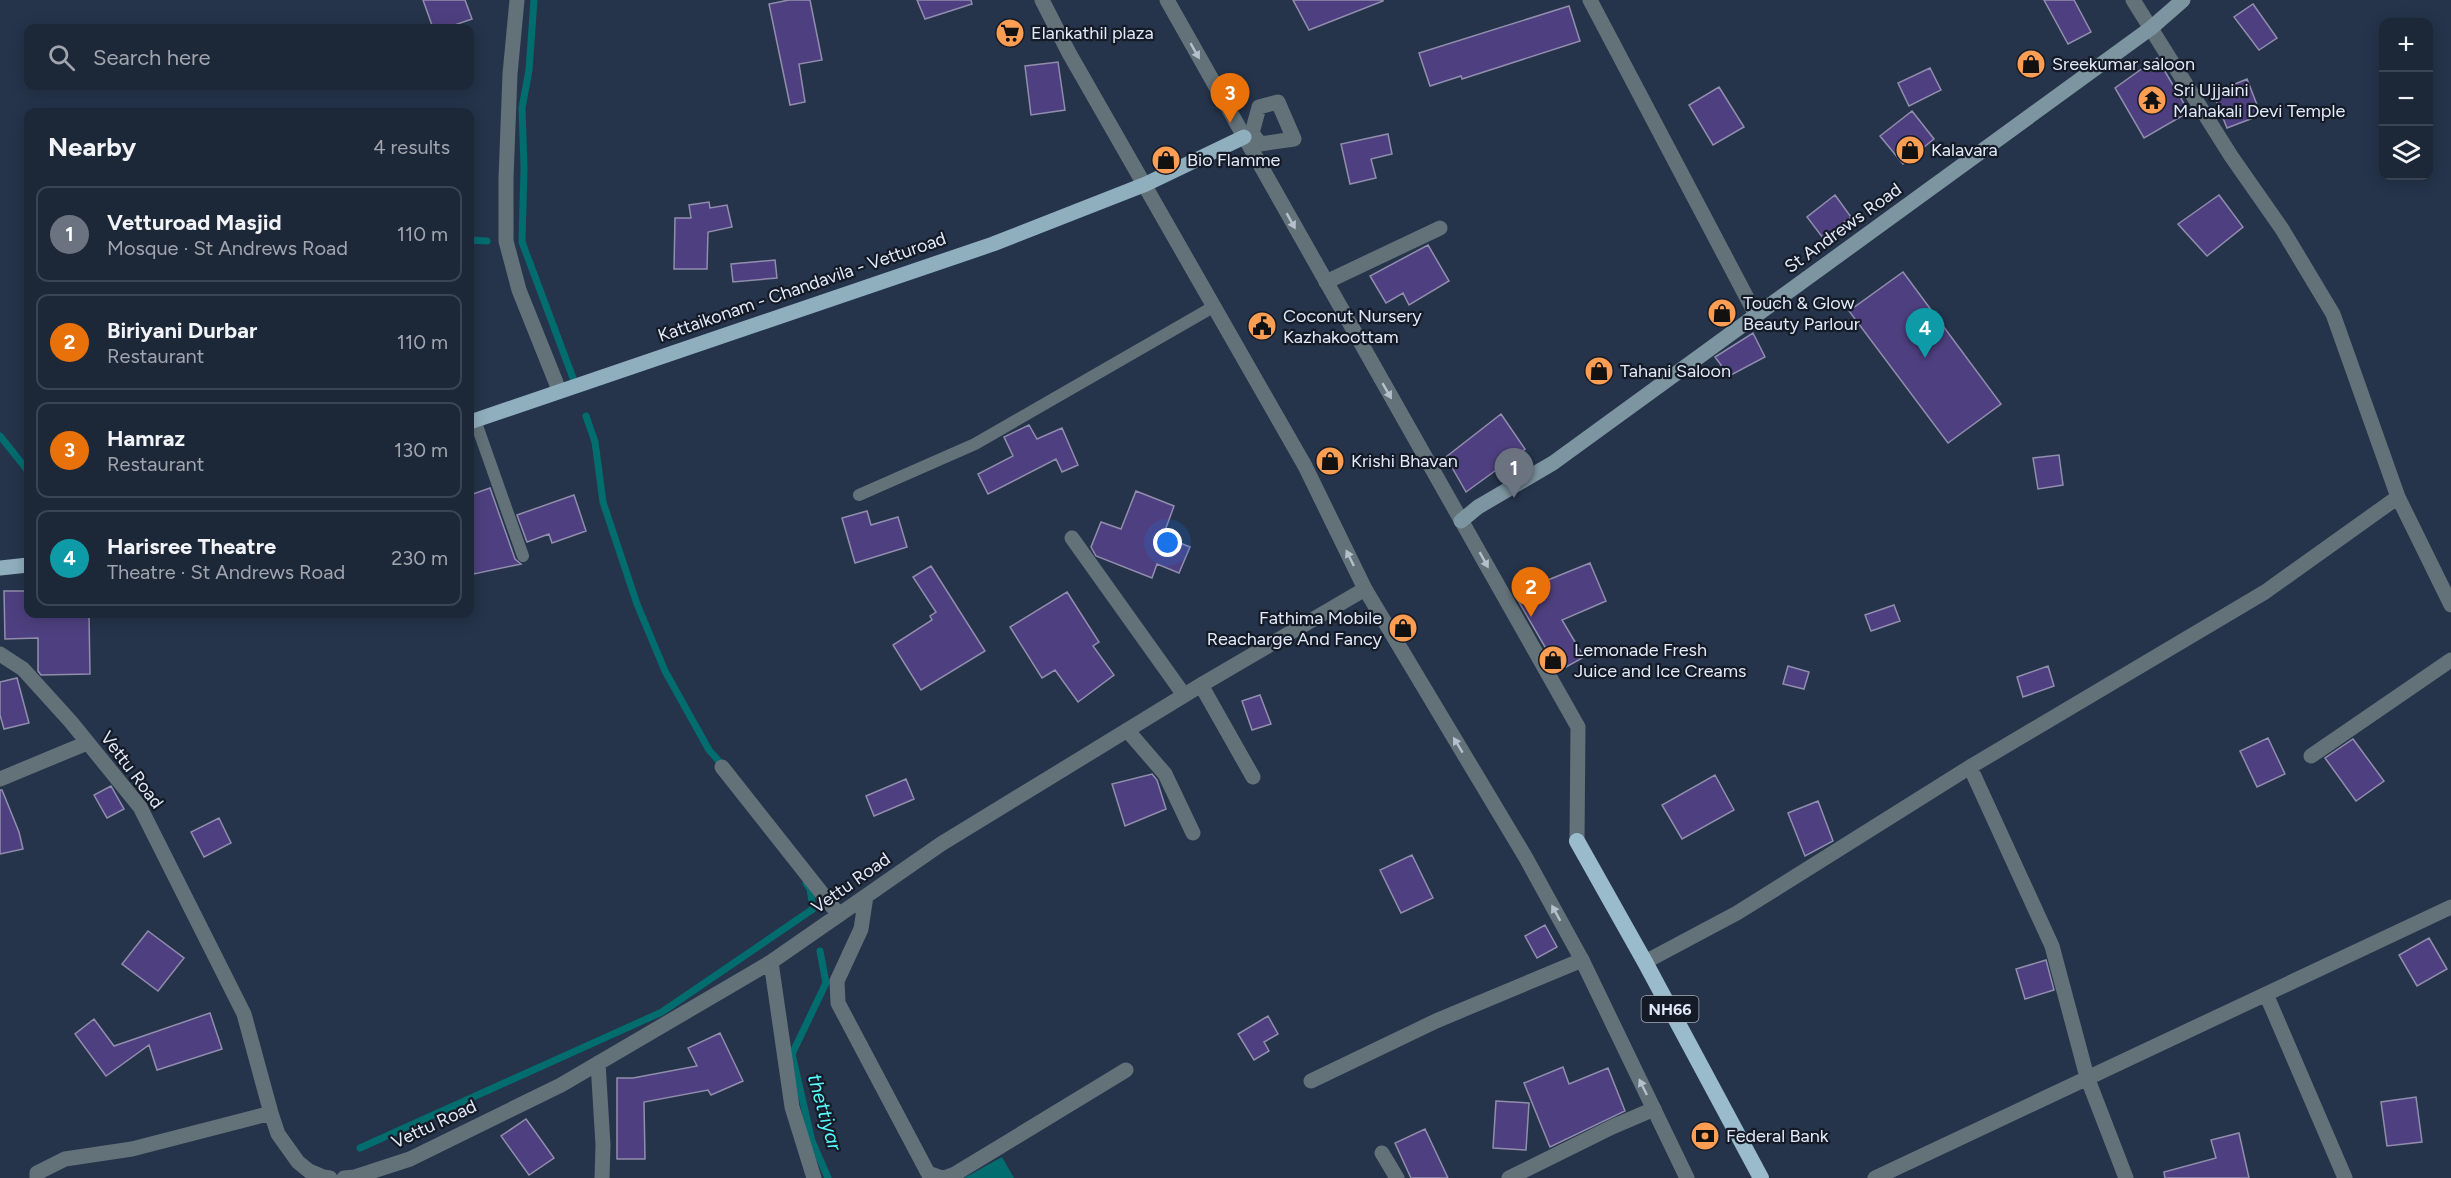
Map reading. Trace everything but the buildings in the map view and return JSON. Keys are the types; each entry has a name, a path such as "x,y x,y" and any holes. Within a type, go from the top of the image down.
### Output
{"highway":[{"name":"NH66","path":"1577,841 1646,962 1711,1088 1761,1178"}],"main road":[{"name":"St Andrews Road","path":"1461,520 1478,507 1553,463 2151,27 2183,0"},
{"name":"Kattaikonam - Chandavila - Vetturoad","path":"474,420 993,244 1146,184 1248,135"},
{"path":"0,568 24,565"}],"street":[{"path":"517,0 510,74 506,241 519,290 560,390"},
{"path":"1042,0 1069,53 1146,184 1213,307 1305,466 1365,589 1526,858 1582,960 1687,1178"},
{"path":"1167,0 1248,135 1326,282 1578,727 1577,841"},
{"path":"1590,0 1756,315"},
{"path":"2133,0 2231,156 2282,229 2333,314 2398,496 2451,604"},
{"path":"1326,282 1440,228"},
{"path":"1646,962 1737,912 1970,767 2265,592 2398,496"},
{"path":"1072,538 1184,695"},
{"name":"Vettu Road","path":"351,1178 410,1159 561,1085 598,1064 771,962 941,844 1184,695 1365,589"},
{"name":"Vettu Road","path":"0,654 24,669 71,722 140,807 244,1014 271,1113 287,1149 309,1171 330,1178"},
{"path":"2311,756 2451,660"},
{"path":"1201,685 1253,777"},
{"path":"1127,730 1165,774 1193,833"},
{"path":"0,779 87,743"},
{"path":"723,767 839,915"},
{"path":"1970,767 2052,946 2087,1077 2126,1178"},
{"path":"866,896 861,928 837,981 838,1003 927,1173 943,1178 955,1174 1126,1070"},
{"path":"1875,1178 2451,907"},
{"path":"1311,1081 1436,1021 1582,960"},
{"path":"771,962 792,1107 814,1178"},
{"path":"2266,994 2345,1178"},
{"path":"598,1064 603,1146 602,1178"},
{"path":"1509,1178 1654,1109"},
{"path":"37,1178 37,1173 65,1159 132,1149 271,1113"},
{"path":"1382,1153 1397,1178"}],"lane":[{"path":"860,495 975,444 1213,307"},
{"path":"474,426 523,556"}],"shaded area":[{"path":"1002,1157 1014,1178 964,1178"}],"waterway":[{"path":"534,0 529,70 522,108 524,168 522,242 573,378"},
{"path":"474,240 487,241"},
{"path":"586,416 595,442 603,502 637,604 665,671 709,750 724,767"},
{"path":"0,436 24,466"},
{"path":"360,1148 662,1012 813,909 810,889 806,883"},
{"name":"thettiyar","path":"820,951 826,983 792,1054 812,1141 828,1178"}],"place":[{"name":"Elankathil plaza","path":"1010,33"},
{"name":"Sreekumar saloon","path":"2031,64"},
{"name":"Sri Ujjaini Mahakali Devi Temple","path":"2152,100"},
{"name":"Hamraz","path":"1230,123"},
{"name":"Kalavara","path":"1910,150"},
{"name":"Bio Flamme","path":"1166,160"},
{"name":"Touch & Glow Beauty Parlour","path":"1722,313"},
{"name":"Coconut Nursery Kazhakoottam","path":"1262,326"},
{"name":"Harisree Theatre","path":"1925,358"},
{"name":"Tahani Saloon","path":"1599,371"},
{"name":"Krishi Bhavan","path":"1330,461"},
{"name":"Vetturoad Masjid","path":"1514,498"},
{"name":"Biriyani Durbar","path":"1531,617"},
{"name":"Fathima Mobile Reacharge And Fancy","path":"1403,628"},
{"name":"Lemonade Fresh Juice and Ice Creams","path":"1553,660"},
{"name":"Federal Bank","path":"1705,1136"}]}
